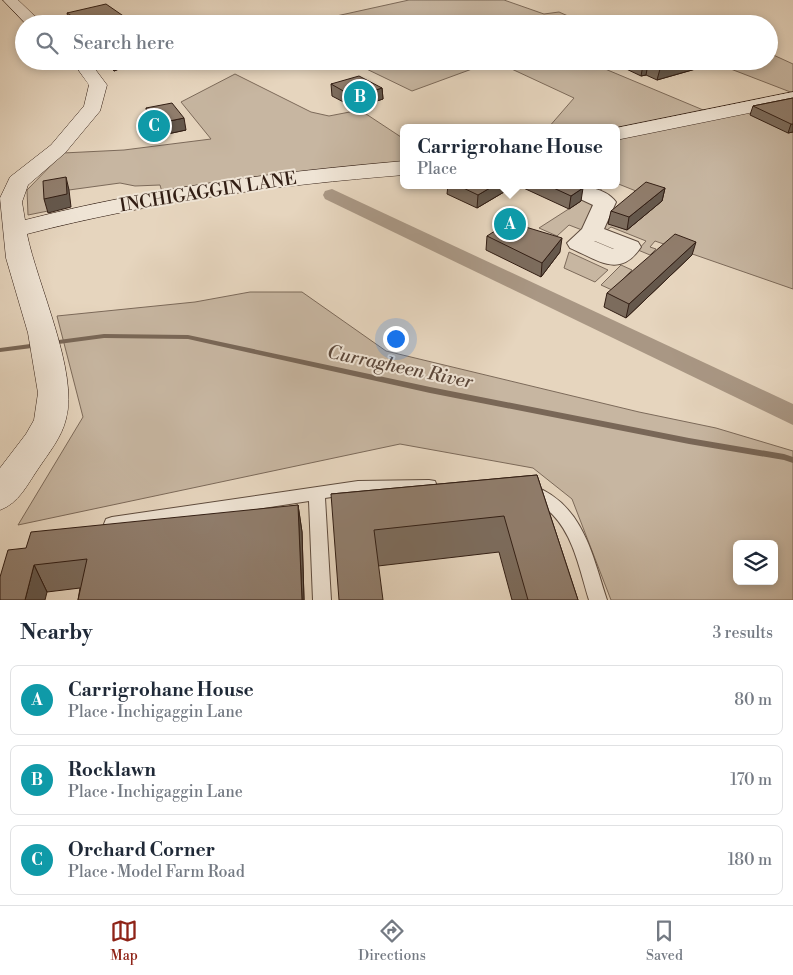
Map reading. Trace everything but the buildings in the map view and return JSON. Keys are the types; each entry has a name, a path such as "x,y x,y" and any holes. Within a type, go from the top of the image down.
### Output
{"main road":[{"path":"10,0 26,15"},
{"path":"0,495 38,443 50,420 54,393 45,345 9,226 10,202 18,182 58,149 93,107 98,85 87,70"},
{"path":"620,133 793,98"},
{"name":"INCHIGAGGIN LANE","path":"9,226 249,182 400,168"}],"street":[{"path":"575,189 605,202 592,232"}],"lane":[{"path":"93,527 358,488 443,486"},
{"path":"517,488 536,494 558,507 572,524 598,600"},
{"path":"317,494 322,600"}],"shaded area":[{"path":"409,0 504,0 544,14 559,12 566,15 341,15"},
{"path":"778,57 793,64 793,93 733,70 778,70"},
{"path":"369,70 469,70 412,91"},
{"path":"514,70 608,70 708,112 620,129 620,124 551,124 574,98"},
{"path":"235,74 311,112 329,116 360,110 400,136 400,164 255,177 162,192 160,185 135,186 120,183 69,190 48,211 28,215 27,190 63,153 124,150 211,139 181,102"},
{"path":"793,102 793,289 655,241 650,247 656,249 650,255 638,250 646,241 611,227 604,232 602,222 612,214 616,216 608,223 627,230 661,201 620,185 620,137"},
{"path":"560,189 592,204 592,210 582,230 569,225 557,236 539,228 578,203"},
{"path":"569,252 608,270 595,282 564,268"},
{"path":"621,265 632,270 612,290 601,285"},
{"path":"250,292 302,292 386,351 639,412 716,428 793,451 793,600 611,600 572,499 533,468 400,444 18,525 83,417 57,316 195,302"}],"waterway":[{"path":"332,195 793,415"},
{"name":"Curragheen River","path":"51,343 104,336 188,337 430,390 793,460"},
{"name":"Curragheen River","path":"0,350 38,345"}],"place":[{"name":"Rocklawn","path":"360,97"},
{"name":"Orchard Corner","path":"154,126"},
{"name":"Carrigrohane House","path":"510,224"}]}
